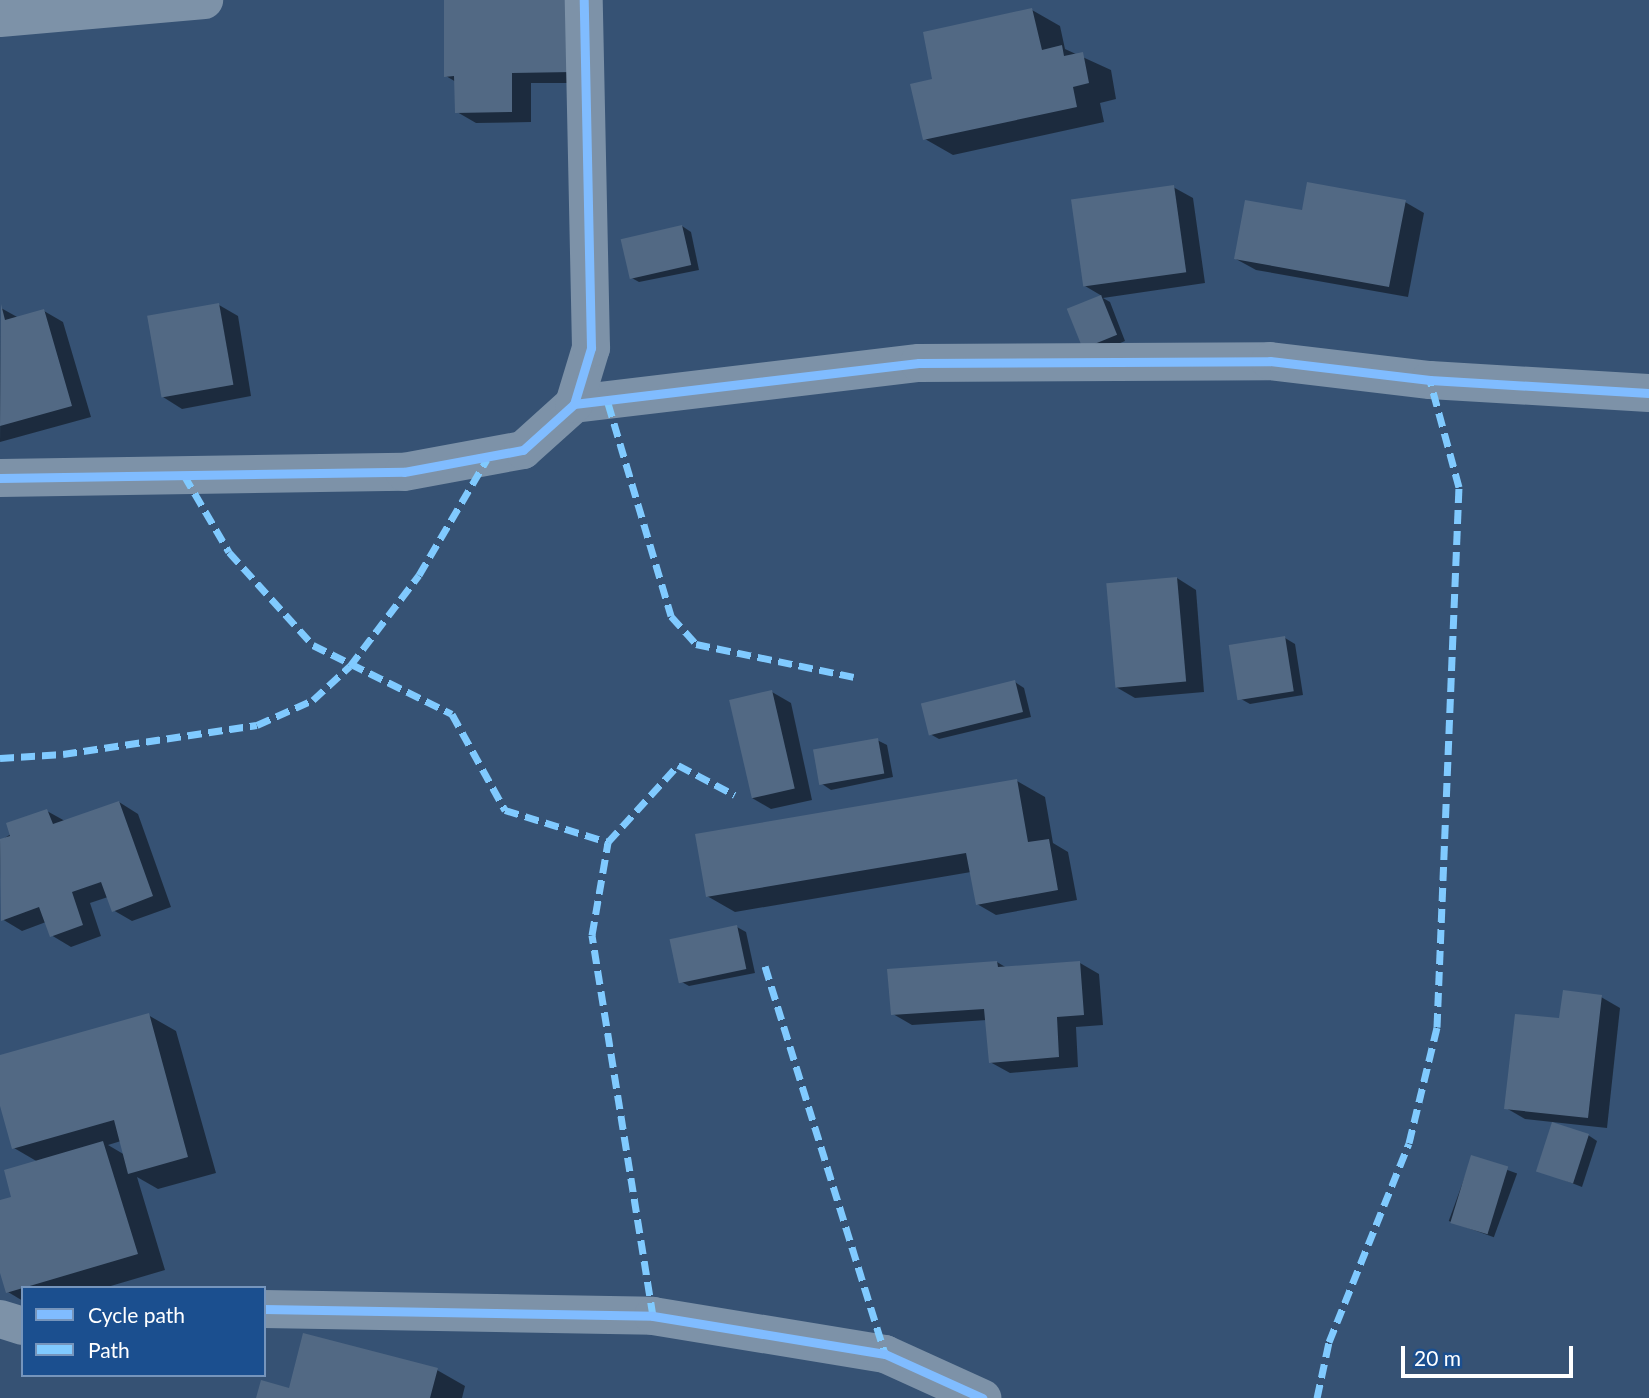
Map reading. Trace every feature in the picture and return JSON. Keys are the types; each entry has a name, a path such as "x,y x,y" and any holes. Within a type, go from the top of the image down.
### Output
{"street":[{"path":"0,18 204,0"},
{"path":"0,478 404,472 523,450 574,404 591,348 584,0"},
{"path":"574,404 933,363 1270,362 1430,380 1649,393"},
{"path":"266,1309 653,1316 885,1354 982,1398"},
{"path":"0,1319 21,1325"}],"building":[{"path":"444,0 573,0 573,72 512,73 512,112 455,113 454,76 444,77"},
{"path":"1032,8 1042,50 1062,45 1064,56 1083,52 1089,83 1073,87 1077,107 923,140 910,84 932,79 923,32"},
{"path":"1307,182 1406,200 1389,287 1234,259 1245,200 1302,210"},
{"path":"1174,185 1186,272 1083,287 1071,199"},
{"path":"682,225 691,265 630,279 621,239"},
{"path":"1101,295 1117,335 1083,349 1067,309"},
{"path":"219,303 233,385 162,397 147,316"},
{"path":"1,304 5,320 44,309 72,406 0,426"},
{"path":"1177,577 1186,682 1115,688 1106,583"},
{"path":"1285,636 1294,691 1237,700 1229,645"},
{"path":"1015,680 1023,712 929,735 921,703"},
{"path":"772,690 795,788 752,798 729,700"},
{"path":"878,738 884,773 819,785 813,749"},
{"path":"1017,779 1028,842 1049,839 1058,890 976,905 966,853 706,897 695,834"},
{"path":"119,801 153,896 112,912 101,882 72,892 83,925 50,937 39,907 1,921 0,839 10,836 6,823 47,809 53,824"},
{"path":"737,925 746,969 679,983 670,939"},
{"path":"997,961 998,967 1080,961 1084,1015 1057,1017 1059,1057 989,1063 984,1009 891,1015 887,969"},
{"path":"1563,990 1602,995 1588,1118 1504,1109 1515,1014 1559,1018"},
{"path":"149,1013 188,1157 128,1174 114,1120 12,1149 0,1106 0,1055"},
{"path":"1552,1122 1589,1134 1573,1184 1536,1171"},
{"path":"103,1141 138,1254 30,1286 21,1286 21,1289 6,1293 0,1273 0,1200 11,1197 4,1170"},
{"path":"1471,1155 1508,1166 1488,1234 1450,1223"},
{"path":"303,1333 438,1368 430,1398 256,1398 261,1380 289,1388"}],"marked path":[{"path":"1317,1398 1329,1342 1409,1143 1437,1027 1459,487 1430,380"},
{"path":"608,403 671,616 696,644 854,677"},
{"path":"0,758 63,754 257,725 313,700 350,666 419,575 487,459"},
{"path":"184,475 229,552 313,645 452,714 505,810 608,842"},
{"path":"653,1316 592,935 608,842 678,765 735,795"},
{"path":"765,966 885,1354"}],"cycle path":[{"path":"0,478 404,472 523,450 574,404 591,348 584,0"},
{"path":"574,404 919,363 1270,361 1430,380 1649,393"},
{"path":"266,1309 653,1316 885,1354 982,1398"}]}
